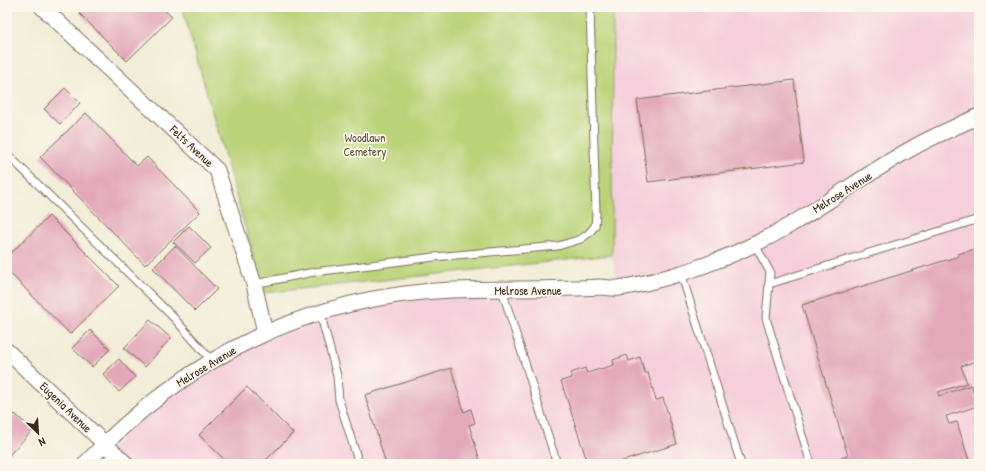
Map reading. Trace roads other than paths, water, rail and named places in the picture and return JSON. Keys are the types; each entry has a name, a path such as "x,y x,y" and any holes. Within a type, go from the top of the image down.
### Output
{"street":[{"name":"Felts Avenue","path":"42,7 217,170 254,284 265,332"},
{"name":"Melrose Avenue","path":"85,464 104,444 172,386 212,361 265,332 320,312 382,297 416,293 603,287 618,288 681,273 720,259 788,226 916,146 979,116"},
{"name":"Eugenia Avenue","path":"7,351 126,464"}],"lane":[{"path":"254,284 314,272 434,257 558,246 581,239 589,233 595,226 596,214 590,7"},
{"path":"7,154 173,317 212,361"},
{"path":"769,284 979,219"},
{"path":"754,243 770,272 766,318 811,464"},
{"path":"681,273 741,464"},
{"path":"502,290 557,464"},
{"path":"320,312 337,376 339,400 359,464"}],"park label":[{"name":"Woodlawn Cemetery","path":"365,144"}]}
